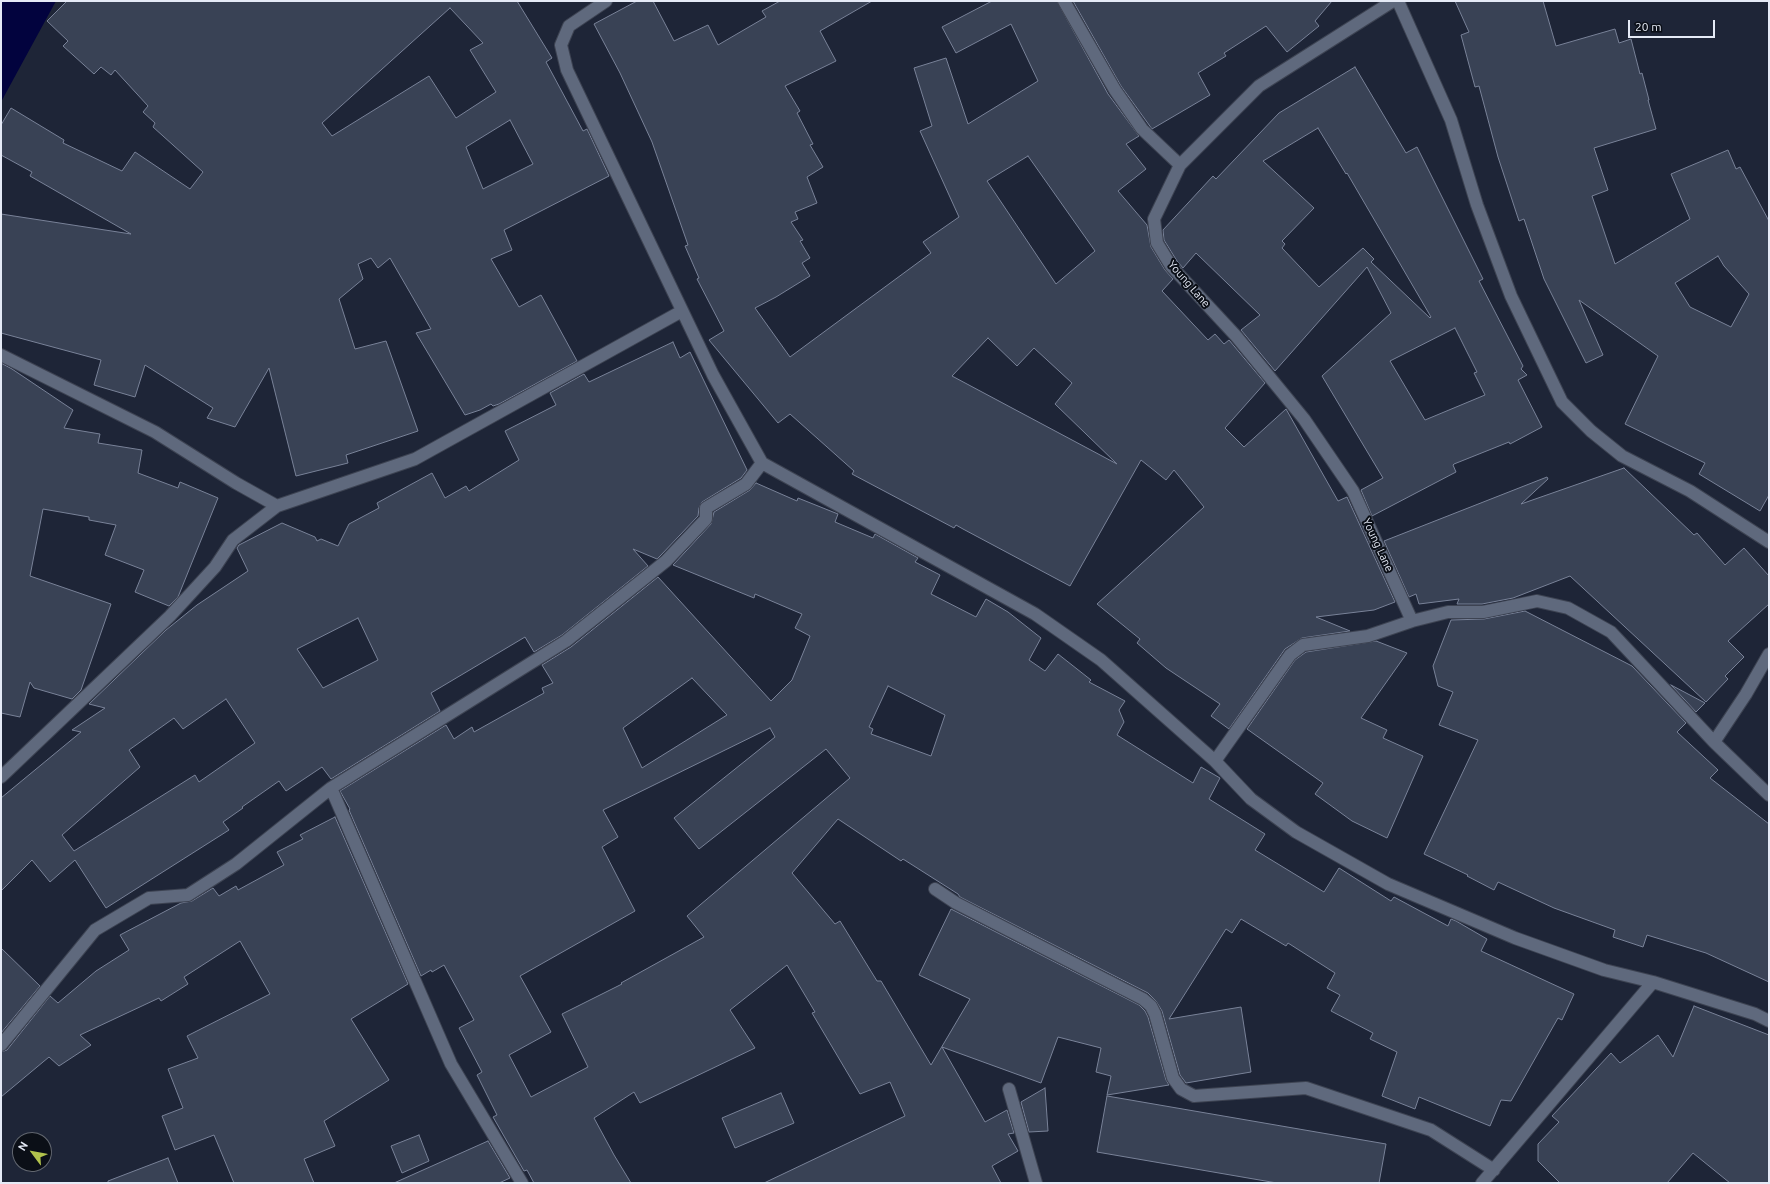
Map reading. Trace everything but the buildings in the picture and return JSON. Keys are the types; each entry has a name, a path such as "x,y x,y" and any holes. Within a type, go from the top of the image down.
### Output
{"street":[{"path":"606,1 569,26 561,45 566,64 713,375 762,463 1035,614 1101,660 1215,761 1252,799 1296,832 1388,884 1515,938 1604,970 1653,982 1755,1014 1769,1021"},
{"path":"1064,1 1128,110 1142,129 1180,165"},
{"name":"Young Lane","path":"1393,1 1258,86 1180,165 1154,219 1157,243 1171,266 1236,336 1304,419 1353,491 1412,621"},
{"path":"1398,1 1451,120 1477,205 1511,296 1562,402 1591,430 1622,456 1690,491 1769,542"},
{"path":"1,777 170,616 214,567 233,540 277,506 415,459 682,311"},
{"path":"1,355 155,432 236,483 277,506"},
{"path":"1,1045 95,930 149,898 188,895 236,864 331,788 566,641 666,561 706,519 706,508 746,484 762,463"},
{"path":"1215,761 1290,655 1303,645 1368,636 1412,621 1448,612 1483,612 1537,601 1568,608 1611,632 1714,742 1769,795"},
{"path":"1714,742 1746,694 1769,654"},
{"path":"331,788 451,1064 522,1183"},
{"path":"935,889 956,903 1144,999 1151,1006 1155,1014 1173,1078 1181,1089 1194,1096 1306,1088 1431,1130 1494,1170"},
{"path":"1482,1183 1653,982"},
{"path":"1009,1089 1036,1183"}],"shaded area":[{"path":"1,1 56,1 1,102"}]}
